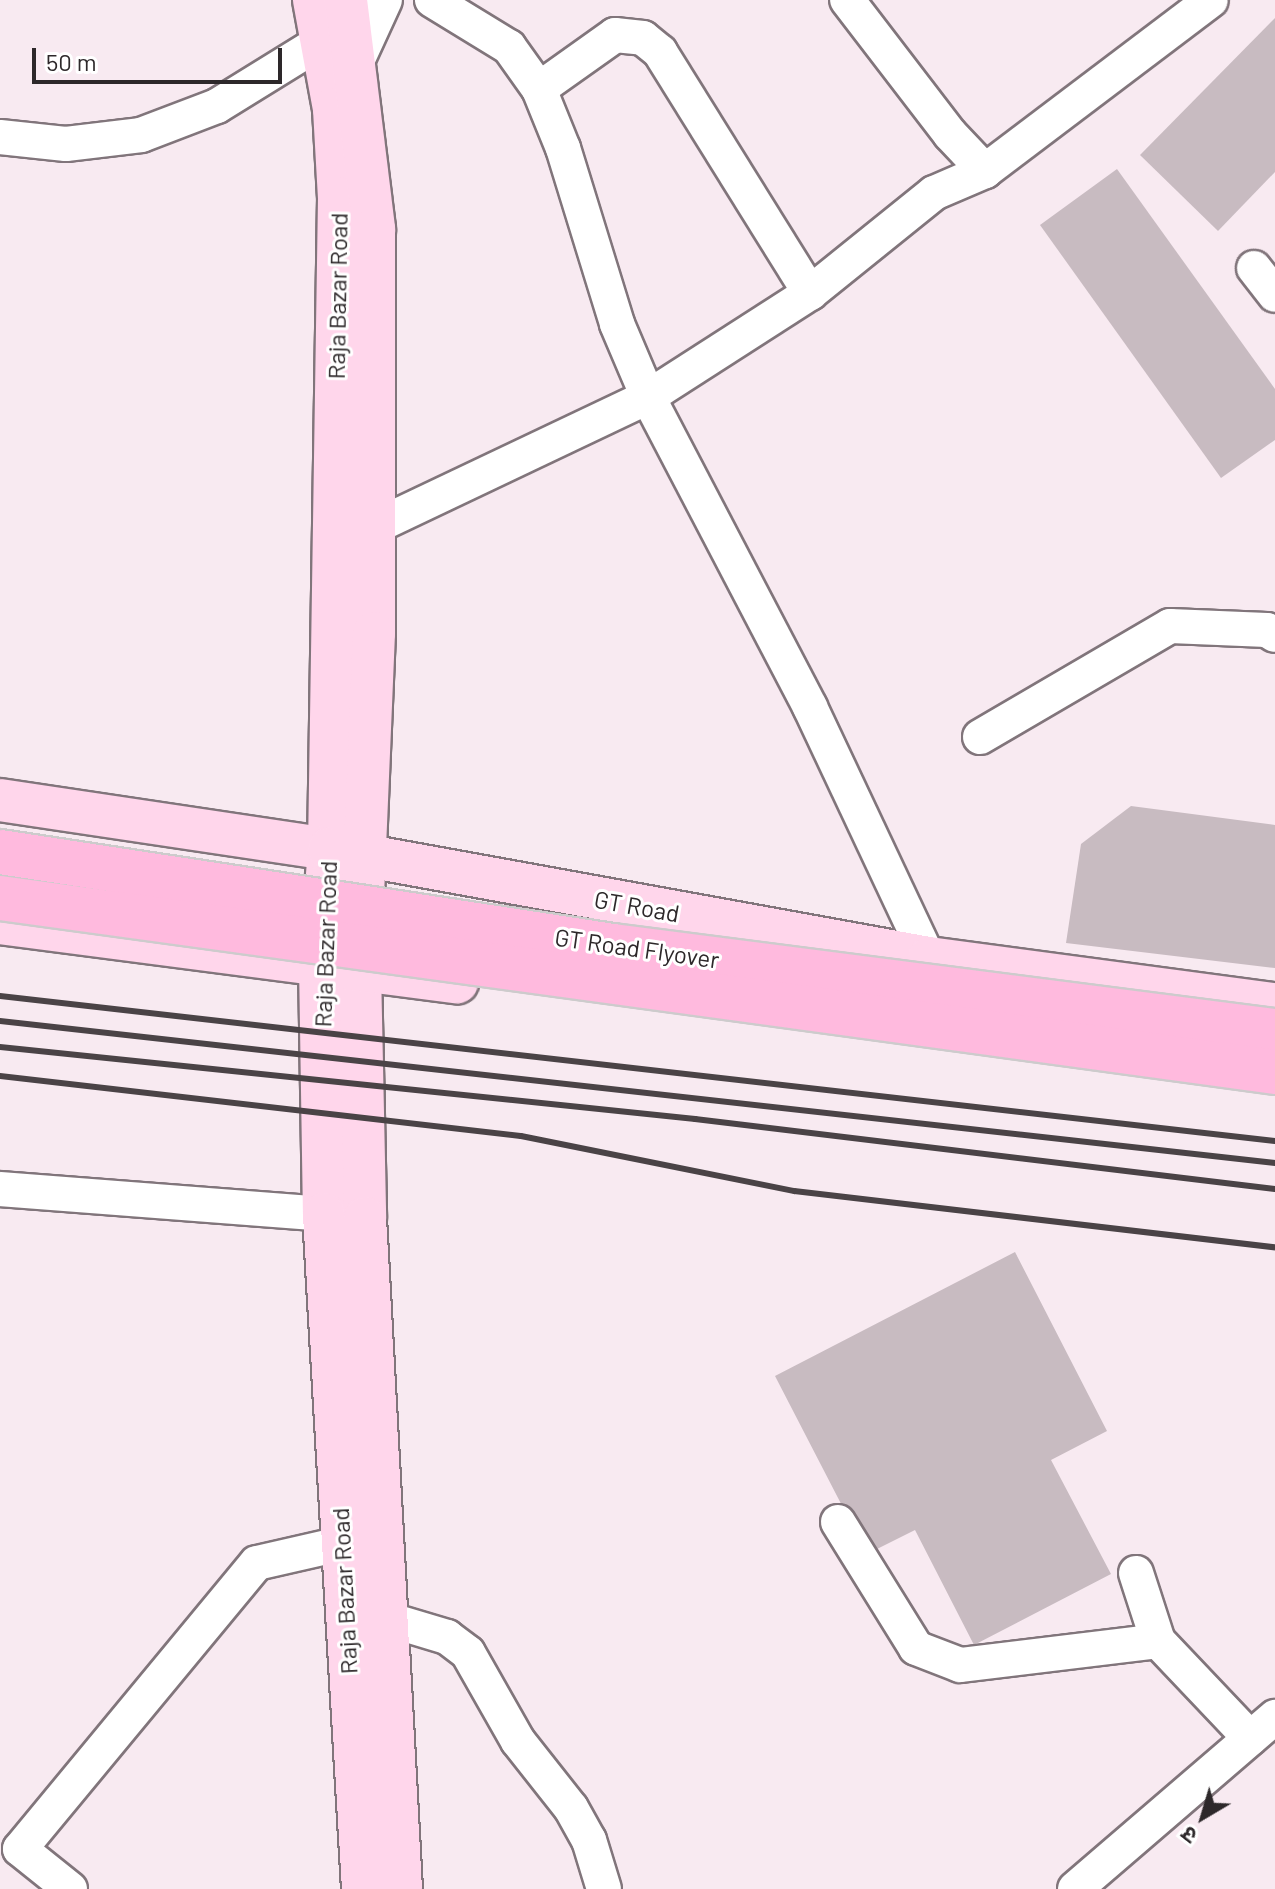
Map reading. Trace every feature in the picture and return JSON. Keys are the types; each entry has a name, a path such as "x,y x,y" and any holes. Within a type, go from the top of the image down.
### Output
{"highway":[{"name":"GT Road Flyover","path":"0,852 613,946 1275,1031"},
{"name":"GT Road Flyover","path":"0,898 1275,1072"}],"main road":[{"name":"Raja Bazar Road","path":"314,0 340,51 374,229 374,527 340,967 345,1216 340,1544 363,1889"},
{"name":"Raja Bazar Road","path":"346,0 334,109 339,198 347,854"},
{"name":"GT Road","path":"0,800 347,854 929,958 1275,1004"},
{"path":"0,923 769,1018 973,1053 1275,1086"},
{"name":"Raja Bazar Road","path":"345,1216 387,1619 401,1889"}],"street":[{"path":"0,137 66,144 141,135 217,106 340,51 385,0"},
{"path":"432,0 509,47 539,89 563,148 617,324 648,397 810,707 973,1053"},
{"path":"847,0 950,134 985,171"},
{"path":"374,527 648,397 810,293 934,193 985,171 1211,0"},
{"path":"539,89 615,35 643,38 660,52 810,293"},
{"path":"1254,268 1275,295"},
{"path":"980,737 1170,626 1267,630 1275,635"},
{"path":"0,1189 345,1216"},
{"path":"838,1522 916,1648 960,1665 1158,1641"},
{"path":"70,1889 10,1851 257,1563 340,1544"},
{"path":"1075,1889 1262,1727 1158,1641 1136,1573"},
{"path":"387,1619 447,1637 468,1653 518,1741 583,1829 604,1889"}],"building":[{"path":"1275,18 1275,172 1218,231 1140,155"},
{"path":"1117,169 1275,389 1275,440 1221,478 1040,225"},
{"path":"1131,806 1275,825 1275,968 1066,943 1081,844"},
{"path":"1015,1252 1107,1431 1051,1460 1111,1574 974,1645 915,1530 867,1554 775,1376"}],"railway":[{"path":"0,996 1275,1141"},
{"path":"0,1021 1275,1163"},
{"path":"0,1047 695,1119 1275,1189"},
{"path":"0,1076 521,1136 795,1191 1275,1247"}]}
